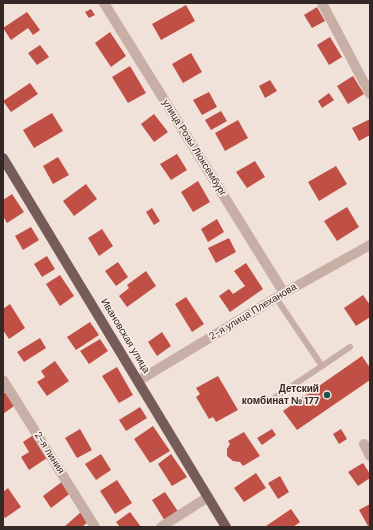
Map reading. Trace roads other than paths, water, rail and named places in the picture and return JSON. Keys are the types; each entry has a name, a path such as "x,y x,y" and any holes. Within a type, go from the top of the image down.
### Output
{"main road":[{"name":"Ивановская улица","path":"3,158 226,527"}],"street":[{"name":"улица Розы Люксембург","path":"104,3 280,296"},
{"path":"322,3 370,94"},
{"name":"2-я улица Плеханова","path":"138,382 280,296 370,245"},
{"name":"2-я линия","path":"3,380 95,527"},
{"path":"364,444 370,456"},
{"path":"161,527 208,497"}],"lane":[{"path":"280,296 322,366"},
{"path":"268,402 350,347"}],"place":[{"name":"Детский комбинат № 177","path":"327,395"}]}
